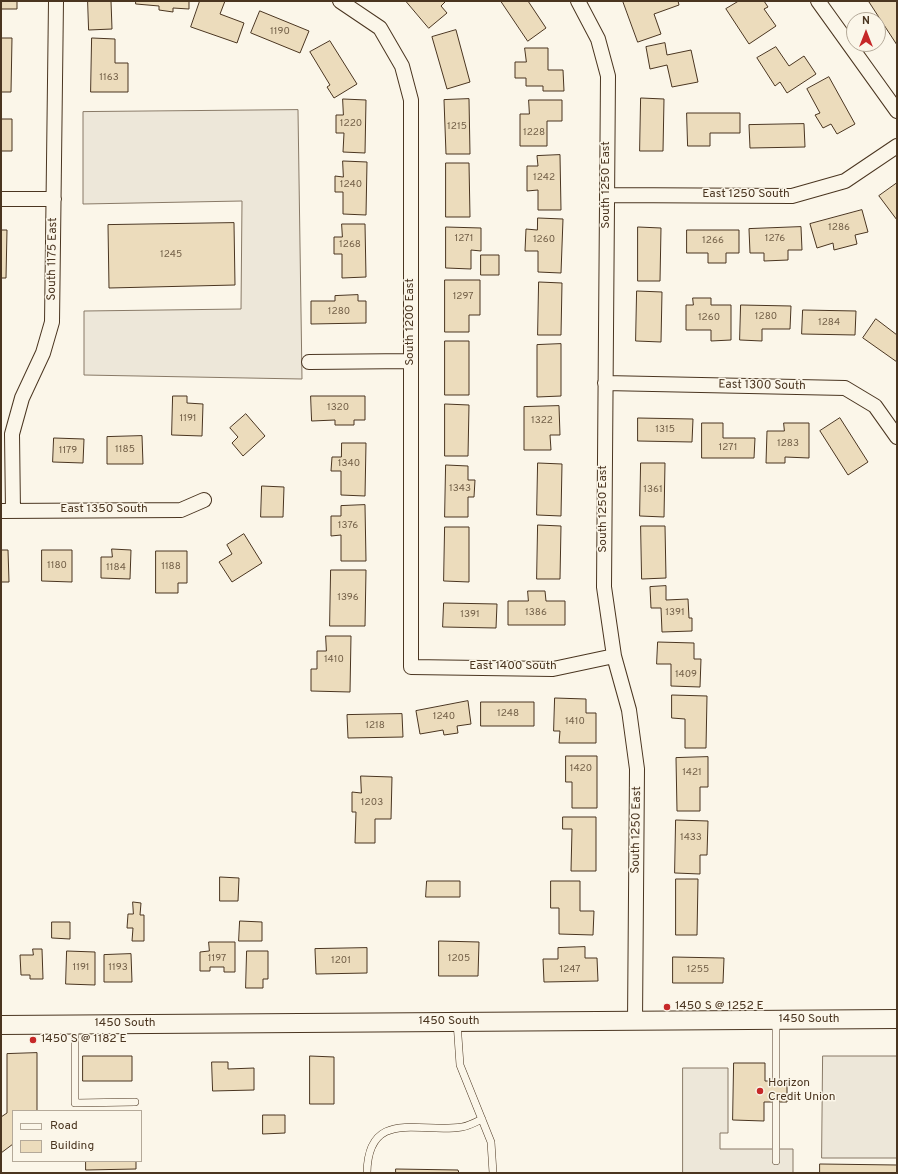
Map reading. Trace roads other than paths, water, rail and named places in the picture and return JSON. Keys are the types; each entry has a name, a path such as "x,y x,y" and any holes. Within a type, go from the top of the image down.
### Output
{"street":[{"name":"South 1175 East","path":"7,511 12,434 22,398 43,353 52,322 56,1"},
{"name":"South 1250 East","path":"578,1 598,39 608,76 604,587 614,656 629,710 637,769 635,1021"},
{"path":"818,1 897,111"},
{"name":"South 1200 East","path":"342,2 380,28 402,66 411,100 411,666"},
{"name":"East 1250 South","path":"607,195 792,196 845,181 897,146"},
{"path":"1,199 54,199"},
{"path":"309,362 411,361"},
{"name":"East 1300 South","path":"605,383 845,388 875,406 897,437"},
{"name":"East 1350 South","path":"7,511 181,510 204,500"},
{"name":"East 1400 South","path":"411,666 553,669 614,656"},
{"name":"1450 South","path":"1,1025 897,1019"}],"lane":[{"path":"776,1020 776,1081"},
{"path":"457,1022 460,1065 491,1142 493,1173"},
{"path":"75,1024 75,1103 135,1102"},
{"path":"776,1103 776,1161"},
{"path":"368,1173 368,1157 373,1142 388,1130 403,1127 462,1127 482,1119"}],"place":[{"name":"1450 S @ 1252 E","path":"667,1007"},
{"name":"1450 S @ 1182 E","path":"33,1040"},
{"name":"Horizon Credit Union","path":"760,1091"}]}
